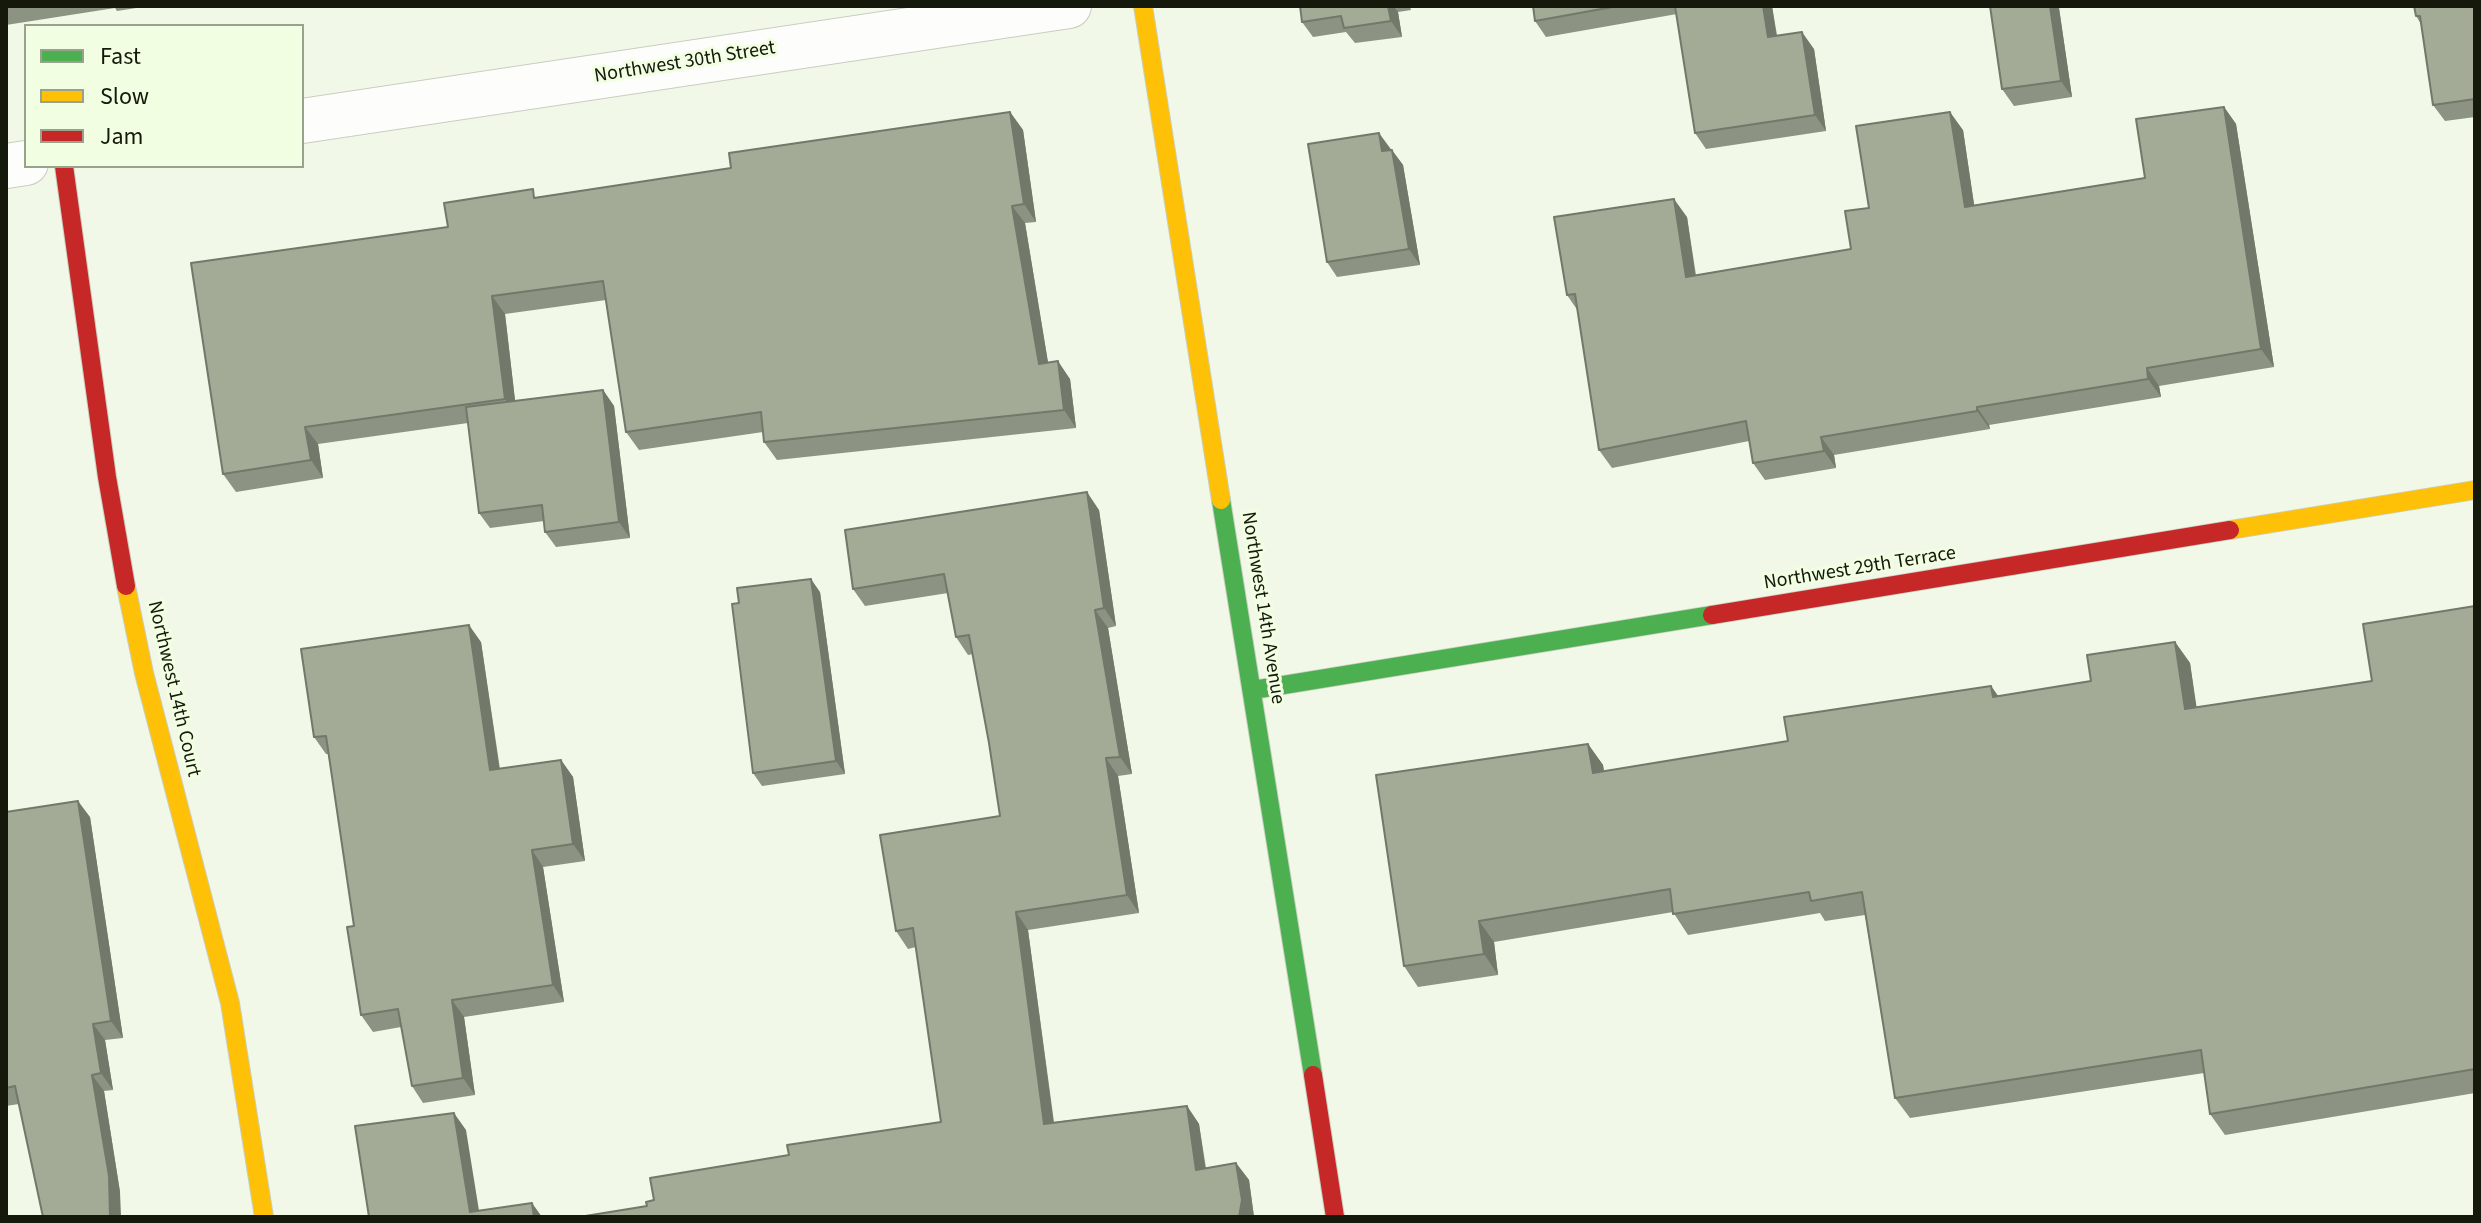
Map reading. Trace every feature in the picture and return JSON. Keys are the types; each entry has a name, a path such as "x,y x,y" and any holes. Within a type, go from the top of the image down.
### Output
{"street":[{"name":"Northwest 30th Street","path":"304,121 1069,6"},
{"name":"Northwest 14th Avenue","path":"1143,6 1335,1217"},
{"name":"Northwest 14th Court","path":"64,168 107,477 127,591 144,673 230,1003 264,1217"},
{"name":"Northwest 29th Terrace","path":"1253,690 2475,490"}],"building":[{"path":"1300,6 1388,6 1391,21 1344,28 1341,16 1302,22"},
{"path":"1533,6 1618,6 1535,21"},
{"path":"1675,6 1763,6 1768,37 1802,32 1815,115 1695,133"},
{"path":"1990,6 2050,6 2061,81 2002,89"},
{"path":"2414,6 2475,6 2475,99 2433,105 2420,16 2416,16"},
{"path":"2224,107 2261,349 2147,368 2148,379 1821,437 1824,451 1753,463 1746,421 1599,450 1575,294 1567,295 1554,217 1674,199 1686,277 1851,249 1845,211 1869,208 1856,126 1950,112 1965,207 2145,178 2136,119"},
{"path":"1010,112 1024,204 1012,206 1039,364 1058,361 1064,410 764,442 761,412 626,432 603,281 492,296 505,399 305,427 311,460 223,474 191,263 448,227 444,203 533,189 534,198 731,168 729,153"},
{"path":"1379,133 1382,151 1392,150 1409,249 1327,262 1308,144"},
{"path":"603,390 619,522 545,532 542,505 479,513 466,407"},
{"path":"1087,492 1104,608 1095,610 1120,757 1106,758 1127,895 1016,912 1044,1124 1187,1106 1196,1170 1236,1163 1242,1200 1239,1217 579,1217 647,1206 646,1202 654,1200 650,1178 789,1155 787,1145 941,1122 913,928 896,931 880,835 1000,816 989,743 969,635 956,637 944,574 853,589 845,530"},
{"path":"811,579 836,761 753,773 732,604 739,603 737,588"},
{"path":"2475,606 2475,1069 2210,1114 2201,1050 1895,1098 1862,892 1811,901 1809,892 1673,914 1670,889 1479,921 1484,954 1404,966 1376,775 1588,744 1593,773 1788,741 1784,717 1991,686 1993,697 2091,681 2087,655 2175,642 2185,709 2372,681 2363,624"},
{"path":"469,625 490,770 561,760 573,844 532,850 553,985 452,1000 463,1078 412,1086 398,1009 361,1015 347,927 354,926 326,736 314,737 301,649"},
{"path":"78,801 111,1021 93,1024 101,1073 92,1075 109,1176 110,1217 43,1217 15,1086 6,1088 6,812"},
{"path":"454,1113 470,1212 532,1203 534,1217 369,1217 355,1126"}],"traffic: fast":[{"path":"1221,500 1313,1075"},
{"path":"1253,690 1712,615"}],"traffic: slow":[{"path":"1143,6 1221,500"},
{"path":"2230,530 2475,490"},
{"path":"126,586 144,673 230,1003 264,1217"}],"traffic: jam":[{"path":"64,168 107,477 126,586"},
{"path":"1712,615 2230,530"},
{"path":"1313,1075 1335,1217"}]}
